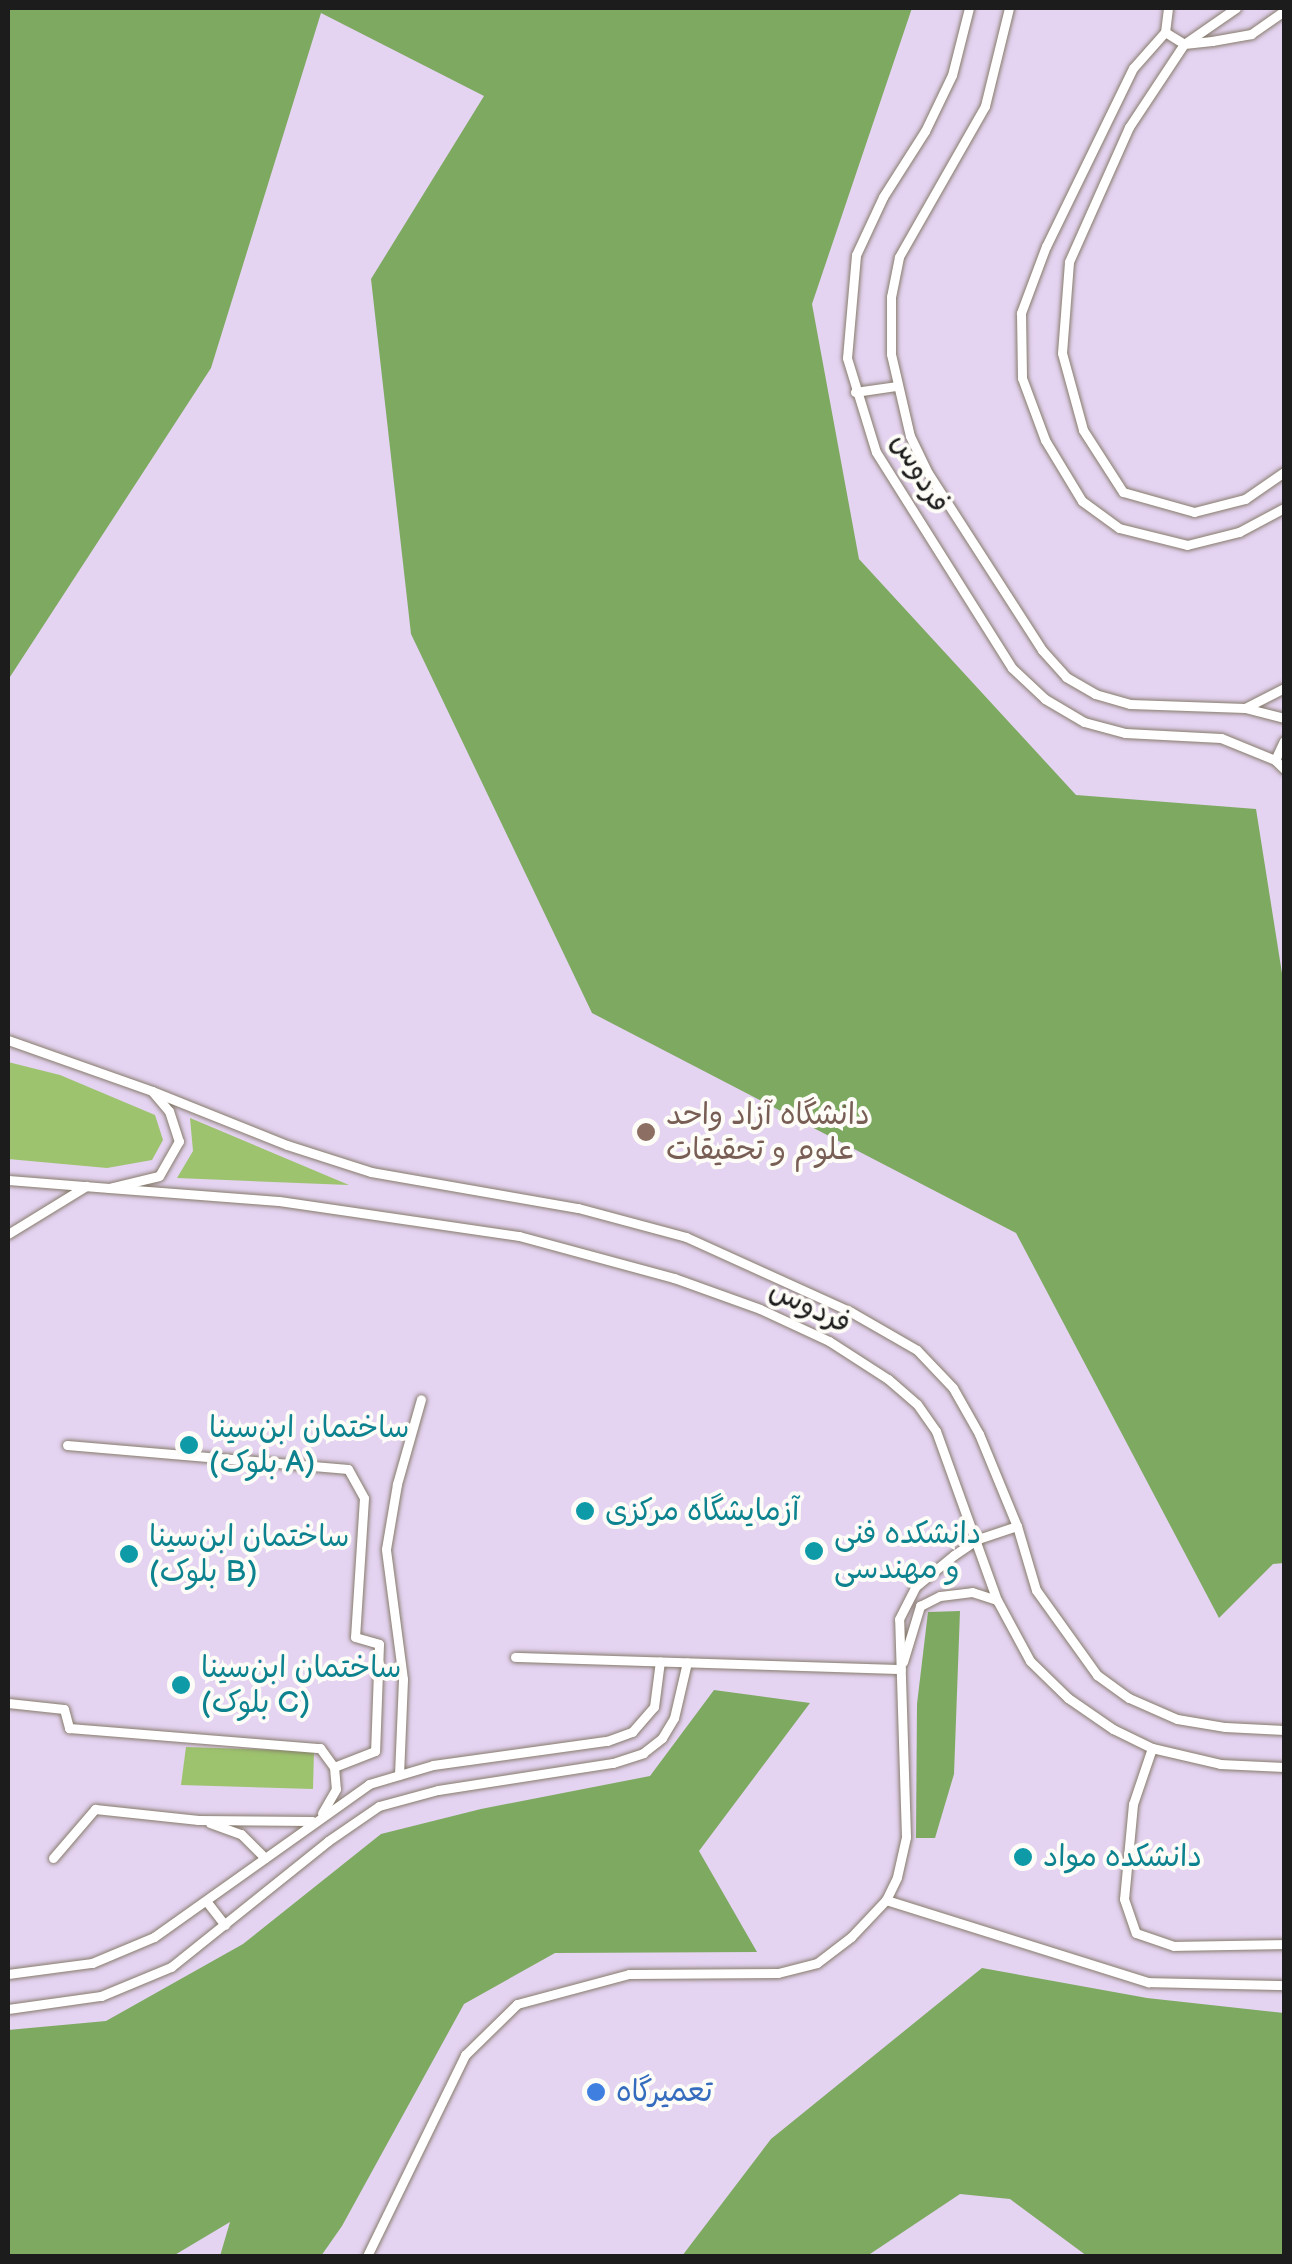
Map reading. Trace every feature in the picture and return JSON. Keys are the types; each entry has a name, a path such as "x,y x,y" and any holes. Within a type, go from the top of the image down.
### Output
{"lane":[{"name":"فردوس","path":"969,8 952,75 926,130 882,198 856,255 847,358 876,452 1012,668 1045,699 1084,722 1125,733 1221,738 1276,760 1284,769"},
{"name":"فردوس","path":"1009,8 985,106 900,258 891,297 890,354 910,436 928,473 1042,650 1066,676 1094,694 1130,704 1245,708 1284,718"},
{"path":"1168,8 1164,32 1133,68 1046,246 1021,313 1022,378 1045,440 1082,501 1120,528 1187,544 1239,532 1284,508"},
{"path":"1236,8 1184,44 1130,128 1070,262 1062,354 1083,430 1123,492 1194,512 1244,499 1284,472"},
{"path":"1164,32 1184,44 1251,34 1284,12"},
{"path":"855,392 896,386"},
{"path":"1245,708 1284,688"},
{"path":"1276,760 1284,741"},
{"name":"فردوس","path":"8,1040 287,1145 371,1172 578,1208 686,1237 852,1312 917,1350 952,1388 980,1434 1036,1590 1096,1675 1130,1698 1177,1718 1225,1728 1284,1730"},
{"path":"109,1188 159,1176 172,1158 179,1141 176,1127 152,1091"},
{"name":"فردوس","path":"8,1180 279,1201 519,1236 674,1278 760,1308 829,1341 917,1404 936,1430 997,1600 1030,1661 1068,1698 1113,1729 1152,1748 1220,1764 1284,1767"},
{"path":"8,1234 87,1186"},
{"path":"399,1775 403,1679 386,1549 397,1484 421,1400"},
{"path":"67,1445 348,1468 364,1498 355,1637 379,1644 397,1634"},
{"path":"366,2256 465,2055 516,2004 630,1974 778,1973 804,1966 817,1962 852,1937 886,1900 897,1877 906,1837 899,1619 915,1586 978,1539 1016,1526"},
{"path":"901,1670 920,1606 940,1596 972,1592 997,1600"},
{"path":"334,1767 374,1751 379,1644"},
{"path":"515,1657 901,1670"},
{"path":"8,1974 92,1962 154,1937 369,1784 433,1766 607,1741 632,1732 654,1707 660,1662"},
{"path":"8,2008 101,1996 171,1967 328,1840 379,1806 438,1790 612,1763 643,1754 662,1738 674,1718 687,1662"},
{"path":"8,1703 64,1709 69,1728 320,1748 334,1767 336,1789 317,1818"},
{"path":"1152,1748 1133,1804 1124,1899 1136,1933 1174,1946 1284,1944"},
{"path":"53,1858 94,1808 198,1820 317,1818"},
{"path":"198,1820 241,1834 264,1858"},
{"path":"886,1900 1148,1982 1284,1985"},
{"path":"207,1902 225,1925"}],"shaded area":[{"name":"دانشگاه آزاد واحد علوم و تحقیقات","path":"8,8 1284,8 1284,2256 8,2256"}],"green space":[{"path":"8,8 912,8 812,304 859,559 1076,795 1256,809 1284,986 1284,1563 1273,1564 1219,1618 1016,1233 592,1013 411,634 371,279 484,96 321,13 211,368 8,680"},
{"path":"8,1062 60,1075 155,1115 163,1140 152,1160 107,1168 8,1159"},
{"path":"190,1118 349,1185 177,1178 193,1151"},
{"path":"960,1611 954,1774 935,1838 916,1838 917,1704 928,1612"},
{"path":"714,1690 810,1703 699,1851 757,1952 555,1953 464,2004 342,2226 321,2256 220,2256 230,2222 173,2256 8,2256 8,2030 106,2021 243,1944 381,1834 481,1809 650,1776"},
{"path":"186,1747 314,1751 313,1789 181,1785"},
{"path":"982,1968 1147,1998 1284,2013 1284,2256 1087,2256 1010,2199 960,2194 867,2256 682,2256 771,2139"}],"place":[{"name":"دانشگاه آزاد واحد علوم و تحقیقات","path":"646,1132"},
{"name":"ساختمان ابن‌سینا (بلوک A)","path":"189,1445"},
{"name":"آزمایشگاه مرکزی","path":"585,1511"},
{"name":"دانشکده فنی و مهندسی","path":"814,1551"},
{"name":"ساختمان ابن‌سینا (بلوک B)","path":"129,1554"},
{"name":"ساختمان ابن‌سینا (بلوک C)","path":"181,1685"},
{"name":"دانشکده مواد","path":"1023,1857"},
{"name":"تعمیرگاه","path":"596,2092"}]}
